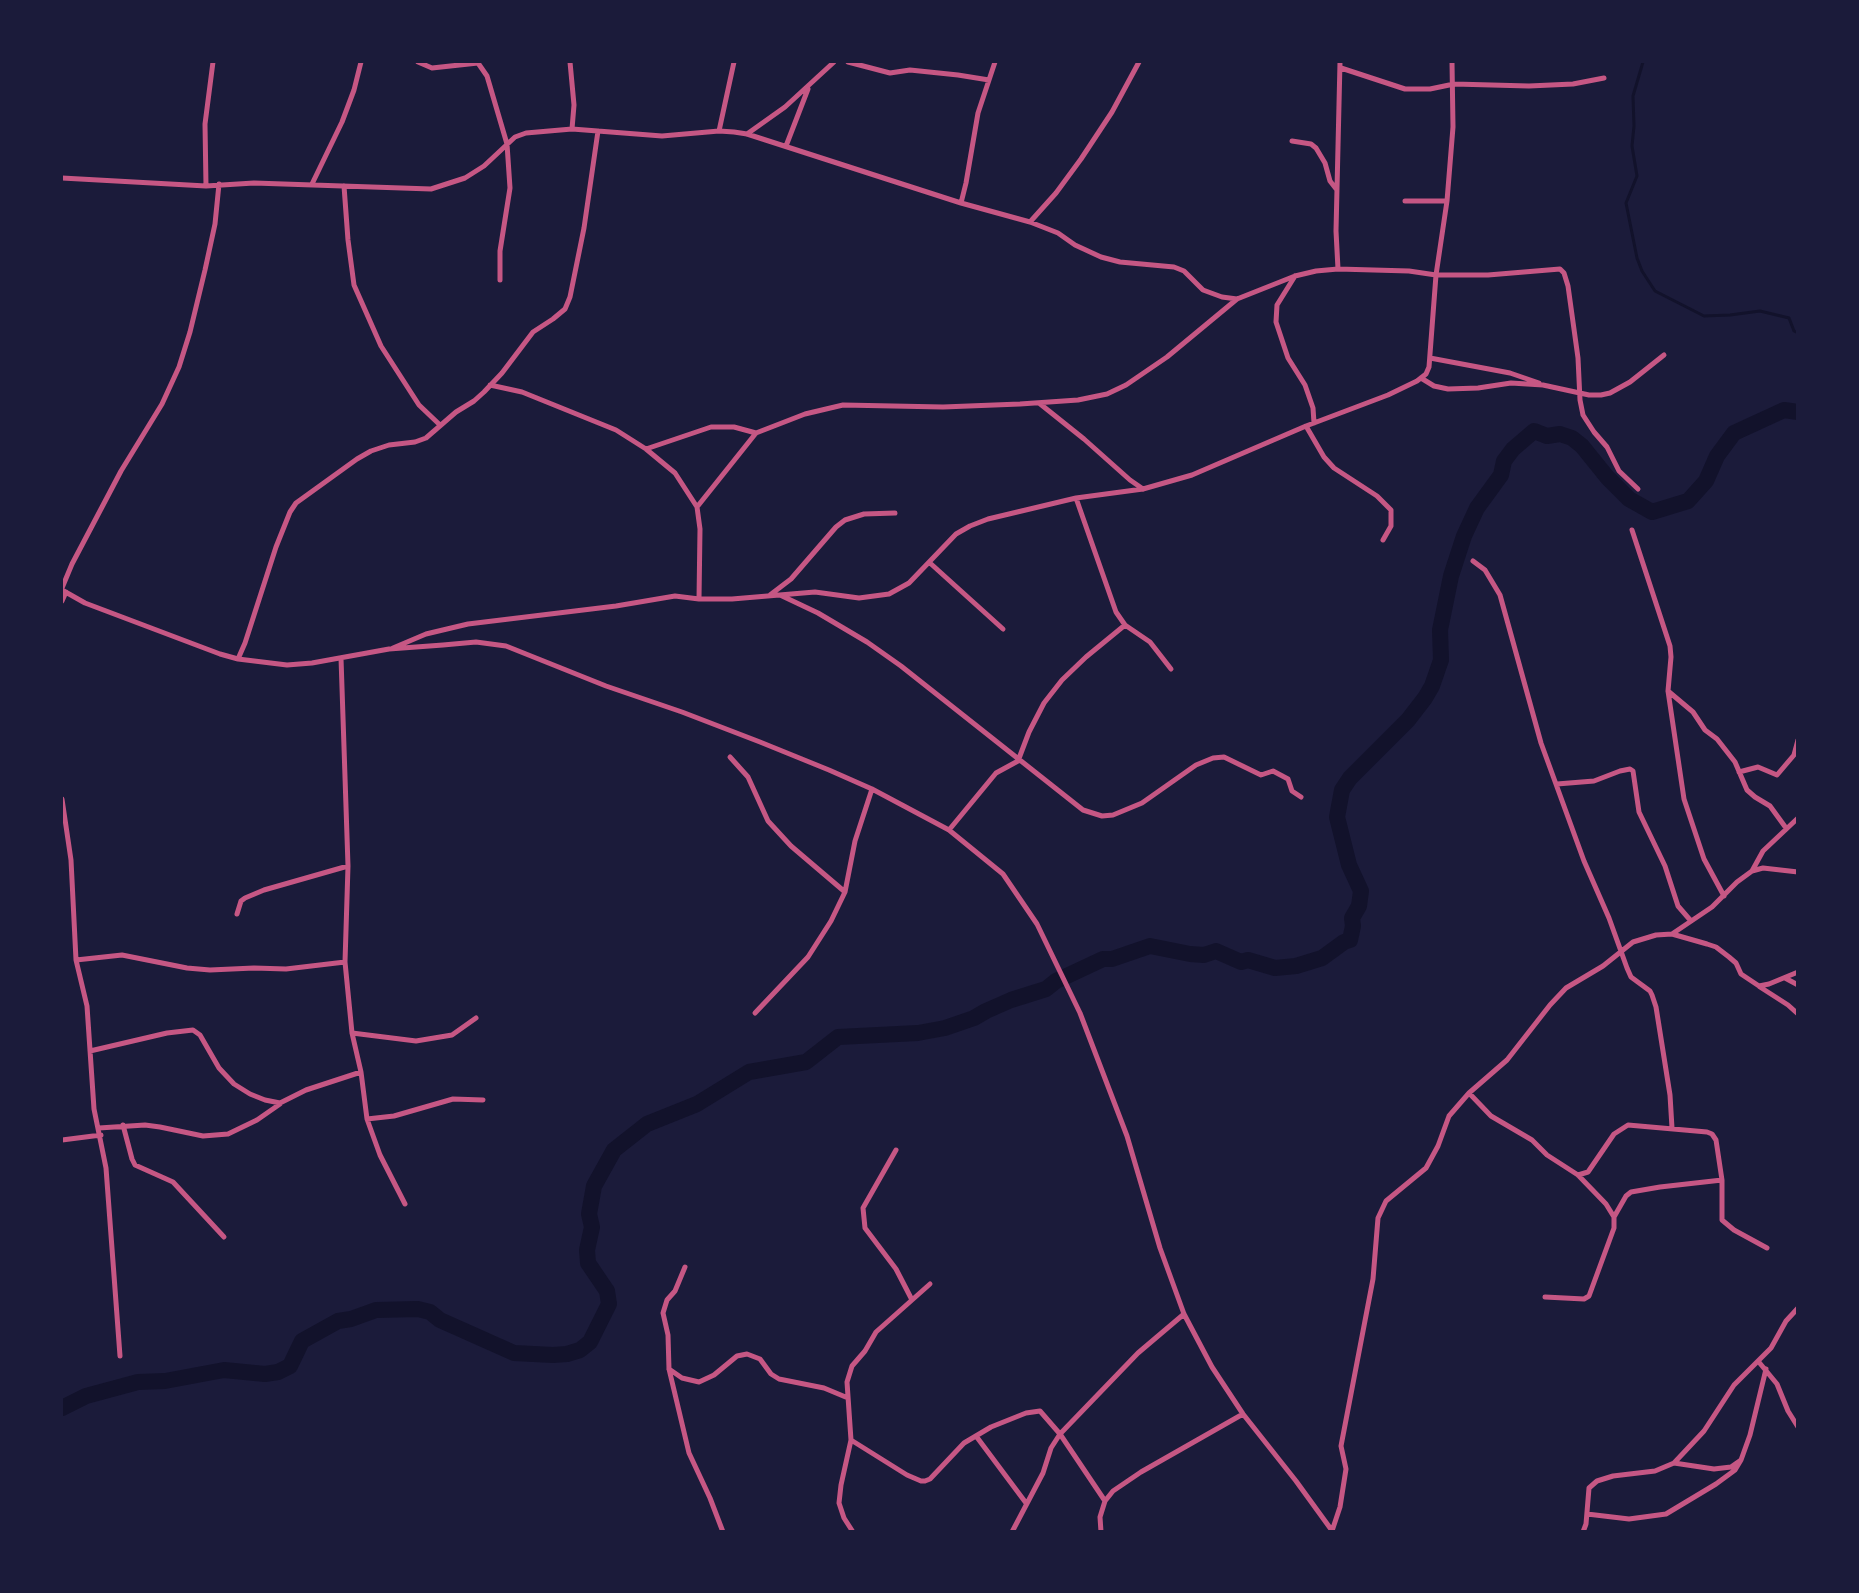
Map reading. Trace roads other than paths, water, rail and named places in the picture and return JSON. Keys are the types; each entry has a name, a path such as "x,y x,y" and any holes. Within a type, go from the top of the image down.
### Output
{"street":[{"path":"206,186 205,124 213,62"},
{"path":"312,184 342,122 361,62"},
{"path":"418,62 432,68 478,63 483,67 487,76 507,144 510,188 500,251 500,280"},
{"path":"570,62 574,105 572,129"},
{"path":"719,131 734,62"},
{"path":"848,62 890,74 910,70 988,80"},
{"path":"961,203 978,113 995,62"},
{"path":"1030,222 1056,193 1087,150 1112,112 1140,62"},
{"path":"389,650 426,634 468,624 616,606 675,596 732,599 815,592 859,598 889,594 909,583 956,534 969,526 988,519 1076,498 1143,489 1192,475 1306,426 1388,395 1421,378 1427,370 1430,357 1436,275 1447,201 1453,127 1452,62"},
{"path":"747,134 810,85 831,63"},
{"path":"1338,269 1340,65 1405,89 1430,89 1454,84 1529,86 1574,84 1604,78"},
{"path":"786,146 810,85"},
{"path":"62,178 206,186 254,183 430,189 465,178 484,166 507,144 526,132 572,129 662,136 719,131 747,134 961,203 1030,222 1058,233 1090,253 1120,262 1184,270 1203,290 1222,297 1237,299"},
{"path":"238,659 276,547 297,503 364,454 388,445 420,441 426,438 456,412 474,401 502,373 532,332 560,314 570,297 586,214 598,131"},
{"path":"1292,141 1311,144 1316,148 1325,163 1330,181 1337,191"},
{"path":"62,601 63,590 72,564 121,471 162,404 179,367 190,332 215,224 219,184"},
{"path":"344,186 354,285 381,346 419,405 440,425"},
{"path":"1405,201 1447,201"},
{"path":"697,507 756,433 805,414 843,405 944,406 1039,403 1078,400 1107,394 1119,389 1167,357 1237,299 1295,276 1338,269 1409,271 1436,275 1488,275 1562,270 1568,286 1578,358 1581,408 1587,423 1607,447 1619,471 1638,489"},
{"path":"1295,276 1277,305 1276,322 1288,358 1307,392 1313,408 1314,423"},
{"path":"1430,357 1510,373 1543,385 1600,395 1618,389 1664,355"},
{"path":"1421,378 1434,386 1448,389 1478,388 1511,383 1543,385"},
{"path":"490,385 522,392 616,430 646,449 675,473 697,507 700,529 699,599"},
{"path":"1039,403 1143,489"},
{"path":"1306,426 1321,452 1335,468 1377,496 1391,510 1391,526 1383,540"},
{"path":"646,449 711,427 734,427 756,433"},
{"path":"1076,498 1116,612 1125,625 1150,642 1171,669"},
{"path":"768,596 790,579 836,527 845,520 864,514 895,513"},
{"path":"1632,530 1670,646 1668,691 1684,799 1704,860 1724,896"},
{"path":"1473,561 1485,570 1500,595 1532,713 1584,861 1609,918 1621,953 1631,976 1650,991 1656,1006 1670,1095 1672,1128"},
{"path":"930,563 1003,629"},
{"path":"63,590 85,603 238,659 287,665 389,650 476,642 506,646 606,686 760,742 872,789 949,830 1003,874 1037,924 1080,1013 1127,1136 1160,1248 1184,1314 1212,1367 1243,1414 1332,1531"},
{"path":"779,595 818,613 867,642 901,666 1018,761 1083,810 1102,816 1113,815 1142,803 1196,765 1213,758 1224,757 1261,776 1273,771 1288,779 1292,791 1301,797"},
{"path":"949,830 996,774 1018,761 1029,732 1044,703 1077,666 1125,625"},
{"path":"341,658 348,866 345,962 352,1033 361,1072 367,1119 380,1155 405,1204"},
{"path":"1668,691 1693,712 1705,730 1717,739 1735,762 1750,794 1770,806 1786,828"},
{"path":"1739,772 1758,767 1777,775 1794,755 1797,740"},
{"path":"730,757 748,777 768,821 791,846 845,892"},
{"path":"1557,784 1594,781 1620,771 1630,769 1633,771 1639,812 1665,866 1678,906 1691,921"},
{"path":"755,1013 808,957 831,921 845,892 855,841 872,789"},
{"path":"62,799 71,860 76,960 87,1006 94,1109 106,1168 120,1356"},
{"path":"1672,934 1712,907 1724,896 1752,870 1763,851 1797,818"},
{"path":"237,915 241,901 245,898 285,883 348,866"},
{"path":"1752,870 1763,868 1797,872"},
{"path":"1332,1531 1340,1507 1346,1469 1341,1446 1373,1279 1378,1218 1386,1201 1426,1168 1438,1146 1449,1116 1468,1093 1507,1060 1566,988 1621,953 1633,942 1645,937 1672,934 1716,947 1736,963 1740,974 1788,1005 1797,1014"},
{"path":"76,960 122,955 210,970 296,968 345,962"},
{"path":"1759,986 1797,972"},
{"path":"1785,978 1797,985"},
{"path":"352,1033 416,1041 452,1035 476,1018"},
{"path":"90,1051 167,1033 193,1030 200,1035 219,1068 234,1084 250,1094 280,1103"},
{"path":"99,1128 123,1125 160,1127 203,1136 228,1134 306,1090 361,1072"},
{"path":"1468,1093 1491,1116 1532,1140 1547,1155 1578,1175 1606,1204 1614,1217"},
{"path":"367,1119 394,1116 453,1099 483,1100"},
{"path":"123,1125 135,1165 173,1182 225,1236"},
{"path":"1578,1175 1588,1172 1614,1134 1620,1128 1628,1125 1707,1132 1712,1134 1716,1140 1724,1200 1722,1220 1734,1230 1767,1248"},
{"path":"62,1140 101,1135"},
{"path":"896,1150 863,1208 865,1228 896,1269 912,1298"},
{"path":"1545,1297 1584,1299 1589,1296 1614,1228 1614,1217 1626,1196 1631,1192 1722,1180"},
{"path":"685,1267 675,1291 666,1300 663,1313 668,1335 669,1369 688,1454 710,1498 723,1532"},
{"path":"853,1532 844,1518 839,1503 851,1440 847,1382 852,1366 865,1351 876,1332 930,1284"},
{"path":"1583,1532 1589,1488 1597,1481 1614,1476 1655,1471 1674,1463 1704,1431 1734,1385 1771,1348 1786,1321 1797,1308"},
{"path":"1012,1532 1036,1486 1051,1448 1060,1434 1138,1353 1184,1314"},
{"path":"669,1369 682,1378 699,1382 714,1375 737,1356 747,1354 760,1359 771,1374 779,1379 824,1388 848,1398"},
{"path":"1758,1361 1777,1384 1797,1427"},
{"path":"1587,1514 1629,1519 1666,1514 1735,1470 1750,1435 1766,1369"},
{"path":"851,1440 907,1475 921,1481 930,1479 963,1443 991,1427 1034,1411 1040,1412 1060,1434 1105,1501"},
{"path":"1101,1532 1100,1517 1105,1501 1113,1491 1141,1472 1243,1414"},
{"path":"976,1436 1026,1503"},
{"path":"1674,1463 1714,1469 1731,1467 1741,1460"}],"waterway":[{"path":"1643,62 1633,96 1632,146 1637,176 1626,203 1637,258 1642,271 1655,291 1704,316 1760,311 1789,318 1794,331 1798,333"},
{"path":"62,1408 86,1396 138,1382 165,1381 224,1370 265,1374 278,1372 290,1366 302,1341 338,1321 376,1310 418,1309 430,1312 440,1320 514,1353 553,1355 580,1350 590,1342 609,1304 607,1291 588,1263 587,1250 592,1227 589,1214 594,1186 614,1150 647,1124 697,1104 749,1072 806,1062 838,1037 918,1033 945,1028 974,1018 1011,1000 1046,989 1056,981 1103,959 1112,959 1150,946 1190,954 1204,955 1216,951 1241,962 1248,960 1275,968 1296,966 1322,958 1350,940 1352,918 1359,906 1361,891 1349,865 1337,817 1342,790 1350,778 1408,720 1432,686 1441,660 1440,630 1451,576 1464,536 1477,508 1501,475 1504,461 1513,449 1534,431 1547,436 1560,434 1572,438 1582,446 1607,477 1629,499 1652,512 1688,501 1706,481 1717,456 1734,433 1784,410 1798,412"}]}
